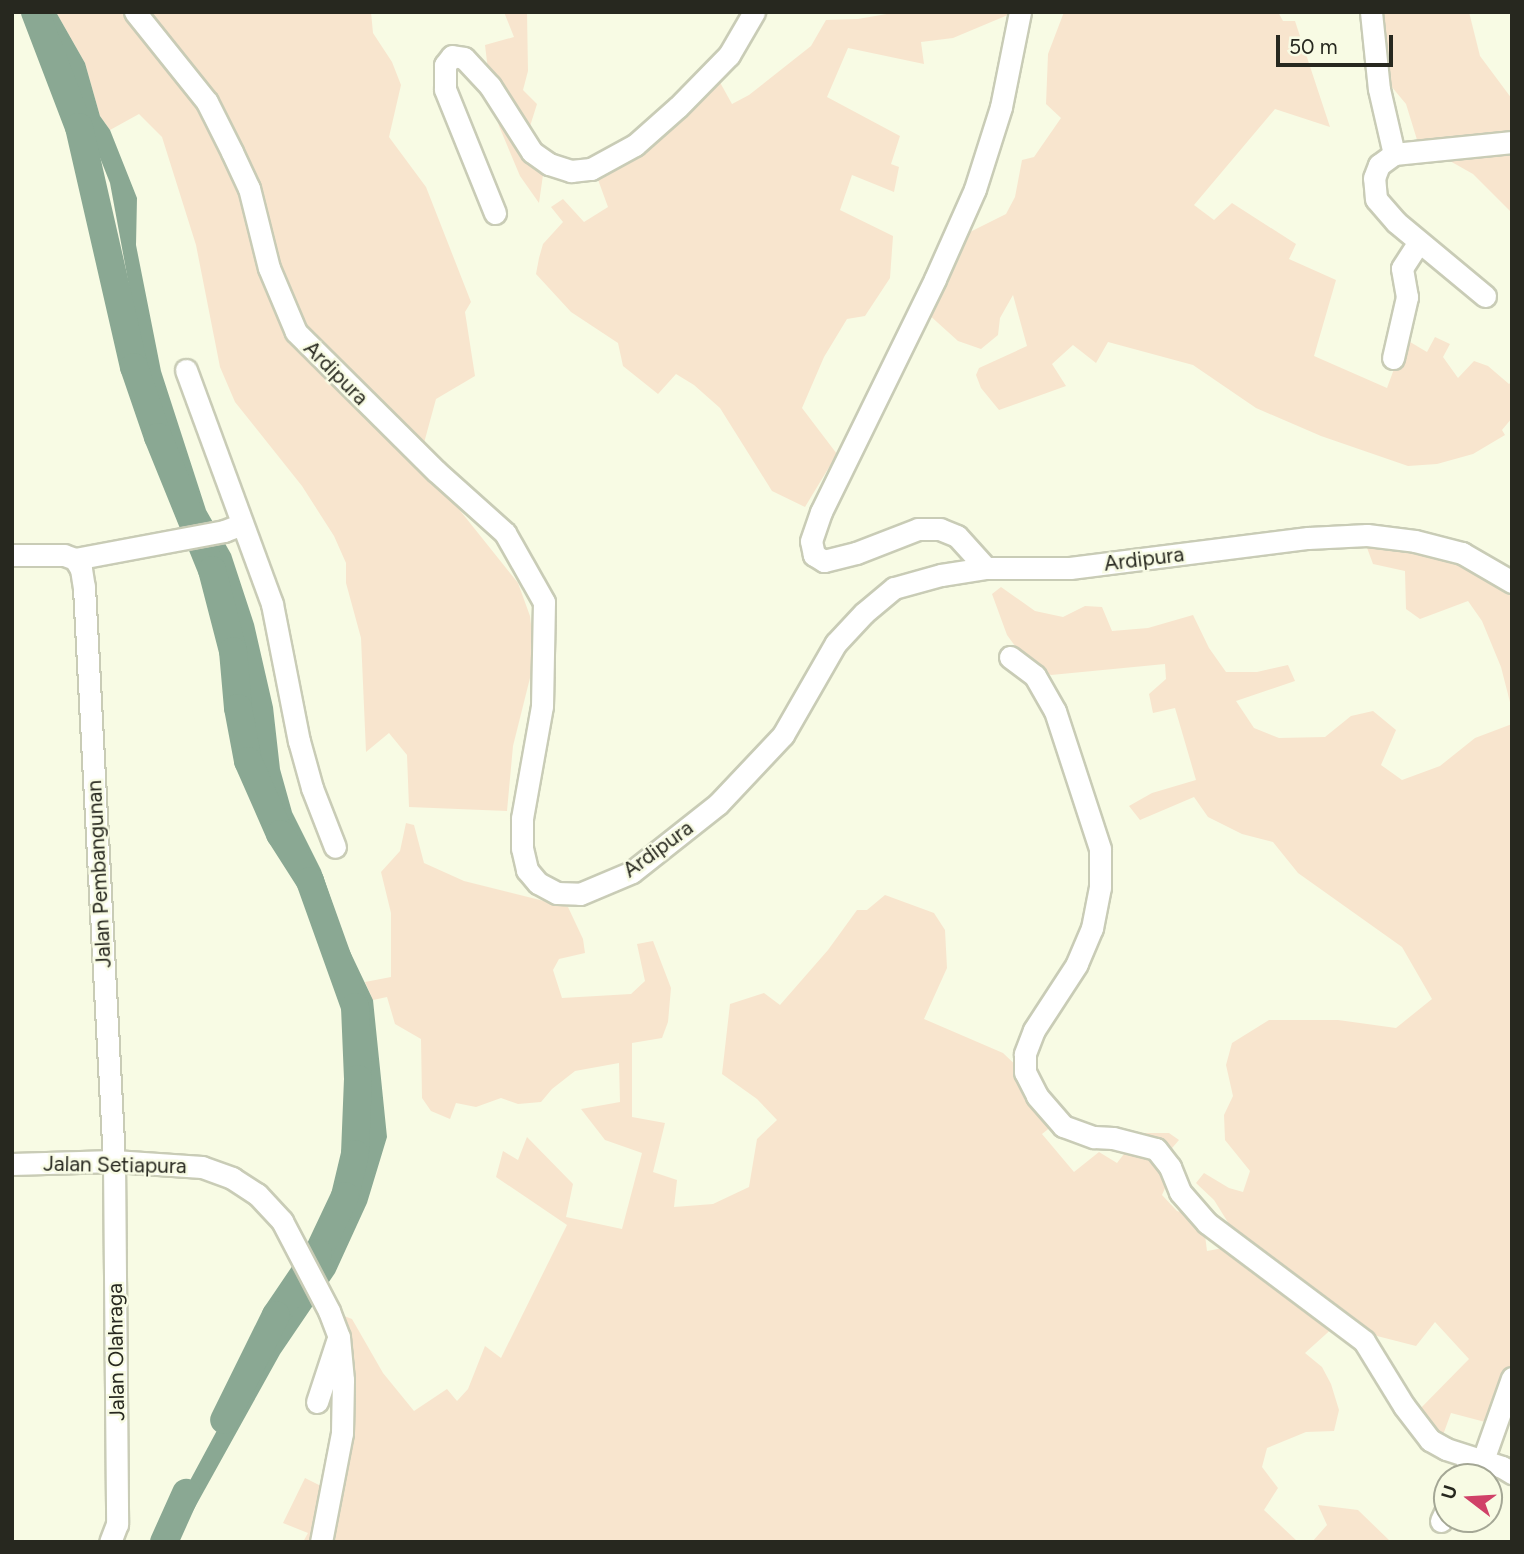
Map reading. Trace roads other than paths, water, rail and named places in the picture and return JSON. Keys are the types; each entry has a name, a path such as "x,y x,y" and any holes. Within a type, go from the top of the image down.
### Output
{"street":[{"name":"Ardipura","path":"135,12 207,102 249,188 268,268 296,332 436,471 505,533 544,602 542,706 522,818 522,848 527,870 538,883 557,893 580,894 632,872 718,804 752,771 783,735 836,643 864,612 894,588 941,575 986,568 1070,568 1308,538 1367,535 1415,541 1462,553 1512,582"},
{"path":"495,213 444,89 444,65 452,56 464,58 490,86 532,152 549,164 571,171 591,169 635,145 678,107 729,55 754,12"},
{"path":"986,568 957,536 940,528 918,529 856,553 824,561 814,555 811,541 821,512 929,291 975,188 1001,107 1020,12"},
{"path":"1371,12 1379,89 1394,154"},
{"path":"1485,296 1418,243 1376,198 1374,178 1379,165 1394,154 1512,142"},
{"path":"1393,358 1407,298 1402,268 1418,243"},
{"path":"186,370 233,527 272,604 299,741 312,788 335,847"},
{"path":"12,555 64,555 75,559 233,527"},
{"name":"Jalan Pembangunan","path":"75,559 84,587 114,1161"},
{"path":"1010,657 1035,676 1055,711 1100,849 1100,887 1092,928 1077,964 1034,1030 1025,1054 1025,1072 1037,1096 1063,1126 1094,1137 1113,1138 1156,1149 1170,1167 1180,1192 1207,1223 1364,1341 1404,1406 1430,1440 1469,1463"},
{"name":"Jalan Setiapura","path":"12,1164 114,1161 202,1167 232,1178 257,1194 282,1221 330,1311 339,1337 343,1380 342,1433 320,1542"},
{"name":"Jalan Olahraga","path":"110,1542 117,1524 114,1161"},
{"path":"317,1402 339,1337"},
{"path":"1473,1463 1512,1378"}],"waterway":[{"path":"35,12 79,127 134,367 158,437 212,570 233,651 238,708 248,761 280,834 310,881 355,1007 358,1079 355,1154 345,1196 318,1253 276,1315 224,1420"},
{"path":"164,1542 186,1493"}]}
